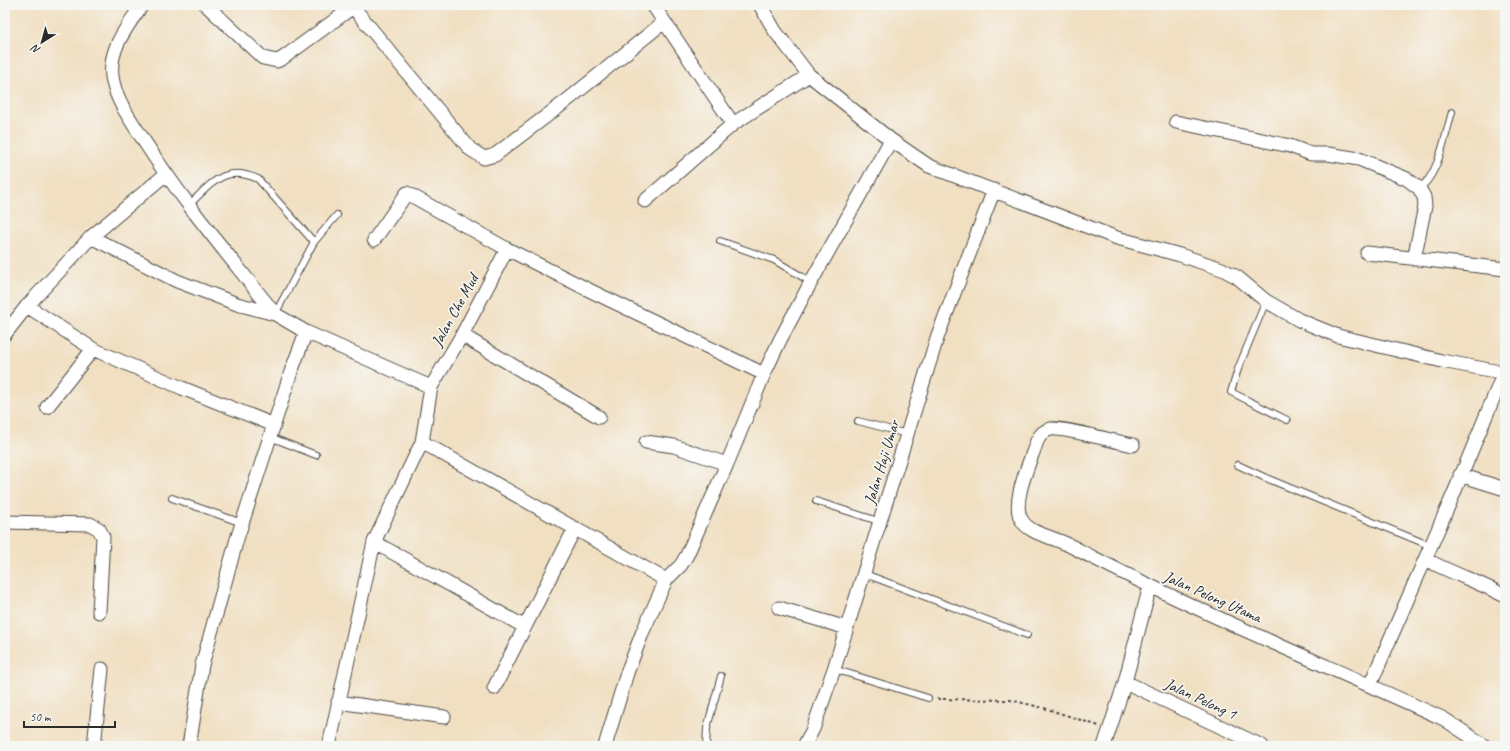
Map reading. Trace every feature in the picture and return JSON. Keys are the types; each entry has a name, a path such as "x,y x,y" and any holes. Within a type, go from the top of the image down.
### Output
{"street":[{"path":"142,5 118,41 113,58 113,82 123,108 166,174 275,314"},
{"path":"206,5 263,58 277,61 283,58 342,9 353,7 470,149 484,158 490,158 502,150 565,102 664,22"},
{"path":"653,5 732,124"},
{"path":"760,5 775,31 809,75 891,140 929,166 1117,238 1180,255 1222,269 1237,277 1266,301 1299,320 1338,336 1442,361 1505,372 1370,685 1444,719 1485,746"},
{"path":"645,201 732,124 809,75"},
{"path":"1176,122 1290,146 1311,154 1328,154 1359,159 1407,180 1419,188 1424,197 1426,206 1414,259"},
{"path":"605,746 627,673 643,631 666,580 681,565 687,555 728,464 764,374 811,282 891,140"},
{"path":"5,334 27,306 91,237 166,174"},
{"name":"Jalan Haji Umar","path":"804,746 813,730 865,574 938,334 994,190"},
{"path":"374,240 407,193 507,249 600,296 764,374"},
{"path":"91,237 178,281 237,304 275,314 306,332 430,387 422,442 374,542 329,746"},
{"name":"Jalan Che Mud","path":"430,387 462,335 507,249"},
{"path":"1367,253 1505,269"},
{"path":"27,306 93,349 182,388 272,431"},
{"path":"189,746 202,665 242,523 306,332"},
{"path":"462,335 599,417"},
{"path":"48,407 93,349"},
{"path":"1133,445 1061,430 1046,431 1040,435 1037,441 1018,498 1018,509 1021,519 1027,527 1062,542 1150,586"},
{"path":"422,442 666,580"},
{"path":"646,442 674,446 728,464"},
{"path":"1460,475 1505,490"},
{"path":"5,522 90,524 99,529 103,537 98,612"},
{"path":"494,688 575,528"},
{"path":"374,542 525,627"},
{"path":"1425,559 1446,570 1487,586 1505,596"},
{"name":"Jalan Pelong Utama","path":"1104,746 1124,682 1150,586 1370,685"},
{"path":"779,608 847,628"},
{"path":"94,746 102,669"},
{"name":"Jalan Pelong 1","path":"1124,682 1262,746"},
{"path":"338,702 444,717"}],"lane":[{"path":"1419,188 1425,185 1433,172 1452,112"},
{"path":"189,205 220,177 237,172 248,174 258,179 314,242"},
{"path":"275,314 314,242 337,215"},
{"path":"720,241 774,260 811,282"},
{"path":"1266,301 1238,369 1231,392 1287,420"},
{"path":"858,421 907,434"},
{"path":"272,431 316,455"},
{"path":"1238,465 1431,546"},
{"path":"172,498 242,523"},
{"path":"816,501 881,522"},
{"path":"865,574 1027,635"},
{"path":"834,669 928,698"},
{"path":"706,746 707,728 721,676"}],"path":[{"path":"928,698 1010,700 1044,708 1110,729"}]}
